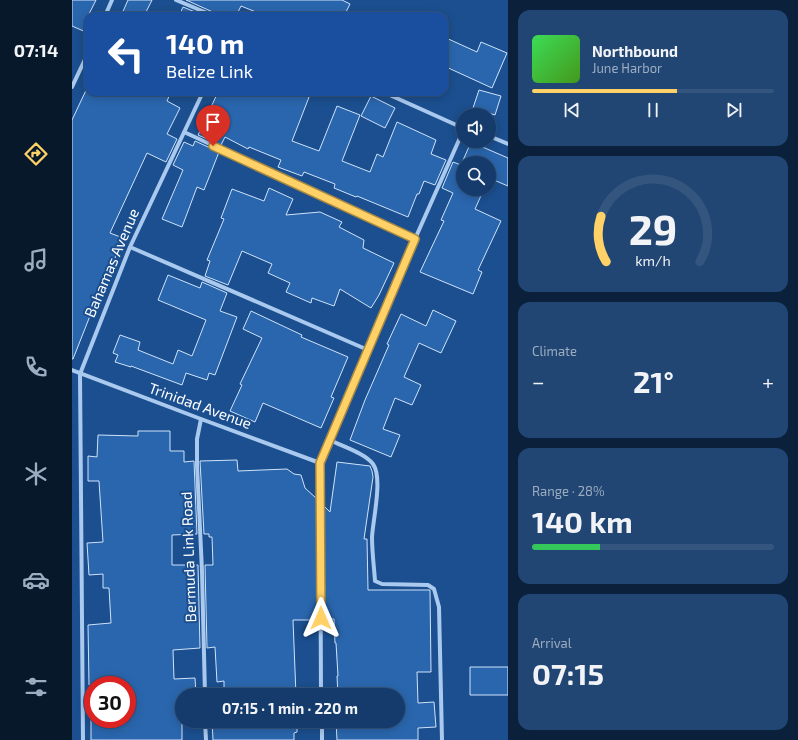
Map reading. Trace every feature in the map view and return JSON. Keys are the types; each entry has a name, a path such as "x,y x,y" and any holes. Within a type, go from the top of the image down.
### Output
{"street":[{"path":"107,12 112,0"},
{"path":"176,0 204,12"},
{"path":"72,87 84,62"},
{"name":"Bahamas Avenue","path":"83,740 80,374 130,247 201,96"},
{"path":"392,96 456,125"},
{"path":"184,132 415,239"},
{"path":"496,139 508,144"},
{"path":"321,688 320,463 415,239 456,147"},
{"path":"130,247 368,350"},
{"name":"Trinidad Avenue","path":"72,370 320,463"},
{"name":"Bermuda Link Road","path":"201,419 197,439 197,465 202,571 205,688"},
{"path":"330,440 366,457 373,464 377,473 377,495 372,538 375,581 382,584 428,585 434,589 439,606 442,740"},
{"path":"205,728 206,740"},
{"path":"322,728 322,740"}],"building":[{"path":"72,0 96,0 90,12 84,12 84,31 72,26"},
{"path":"128,0 152,0 146,12 123,12"},
{"path":"186,0 342,0 350,4 346,12 256,12 241,6 238,12 213,12"},
{"path":"183,7 195,12 181,12"},
{"path":"448,39 477,52 481,42 507,53 492,88 448,68"},
{"path":"479,90 501,96 496,112 496,108 473,108"},
{"path":"84,94 84,96 169,96 167,101 180,108 167,134 177,139 166,162 147,153 110,233 123,238 103,289 101,288 73,359 72,359 72,120"},
{"path":"216,96 309,96 292,141 319,151 337,106 360,115 342,161 370,172 377,154 383,157 397,122 436,140 431,154 446,160 435,185 424,181 408,217 334,188 335,184 304,172 302,176 278,167 281,160 249,147 248,149 225,137 221,145 198,135"},
{"path":"371,96 395,108 385,128 361,116"},
{"path":"195,141 219,152 204,190 197,187 182,227 162,219 183,170 173,165 184,142 193,146"},
{"path":"468,148 485,148 508,158 508,186 496,181 496,156 465,156"},
{"path":"453,162 456,163 456,196 481,196 475,209 501,221 478,270 482,272 473,294 420,272 444,221 441,220 453,193 442,188"},
{"path":"269,188 293,199 286,215 320,212 342,222 339,227 364,240 363,248 394,263 379,295 371,308 340,289 334,306 312,298 311,303 286,292 290,283 268,273 272,264 242,251 228,285 205,276 210,261 207,260 224,219 221,218 232,189 264,201"},
{"path":"168,275 200,288 202,282 227,293 220,311 237,317 215,375 209,373 207,380 186,373 182,385 131,366 115,362 118,355 113,353 120,335 140,342 138,350 173,364 178,350 192,356 206,320 158,300"},
{"path":"433,310 456,321 441,353 419,343 404,377 421,385 412,405 395,398 383,429 400,435 391,457 350,440 365,400 389,345 387,344 401,314 426,326"},
{"path":"251,311 302,335 301,337 348,357 331,397 334,398 321,428 263,403 255,422 230,411 242,385 240,384 262,338 243,329"},
{"path":"138,431 170,431 170,451 184,451 184,462 194,461 197,534 172,535 172,565 198,565 200,648 173,650 174,679 195,678 196,688 175,688 175,728 182,728 182,740 91,740 91,728 136,728 136,676 89,676 88,625 111,623 109,588 103,588 103,574 89,575 87,543 103,542 99,481 88,481 88,456 97,457 98,435 138,436"},
{"path":"237,460 238,471 287,469 294,474 301,475 305,488 317,499 317,620 293,620 296,688 224,688 224,681 217,682 215,647 207,648 205,565 213,565 212,537 209,537 209,534 204,534 200,461"},
{"path":"337,462 370,466 373,477 364,539 367,539 368,590 430,590 431,672 417,672 418,703 434,702 436,727 418,728 418,740 337,740 336,728 405,728 405,688 338,688 334,619 324,619 324,506 330,512"},
{"path":"470,667 508,667 508,695 470,695"},
{"path":"212,728 297,728 297,732 294,733 294,740 213,740"}],"route":[{"path":"213,146 415,239 320,463 321,618"}]}
